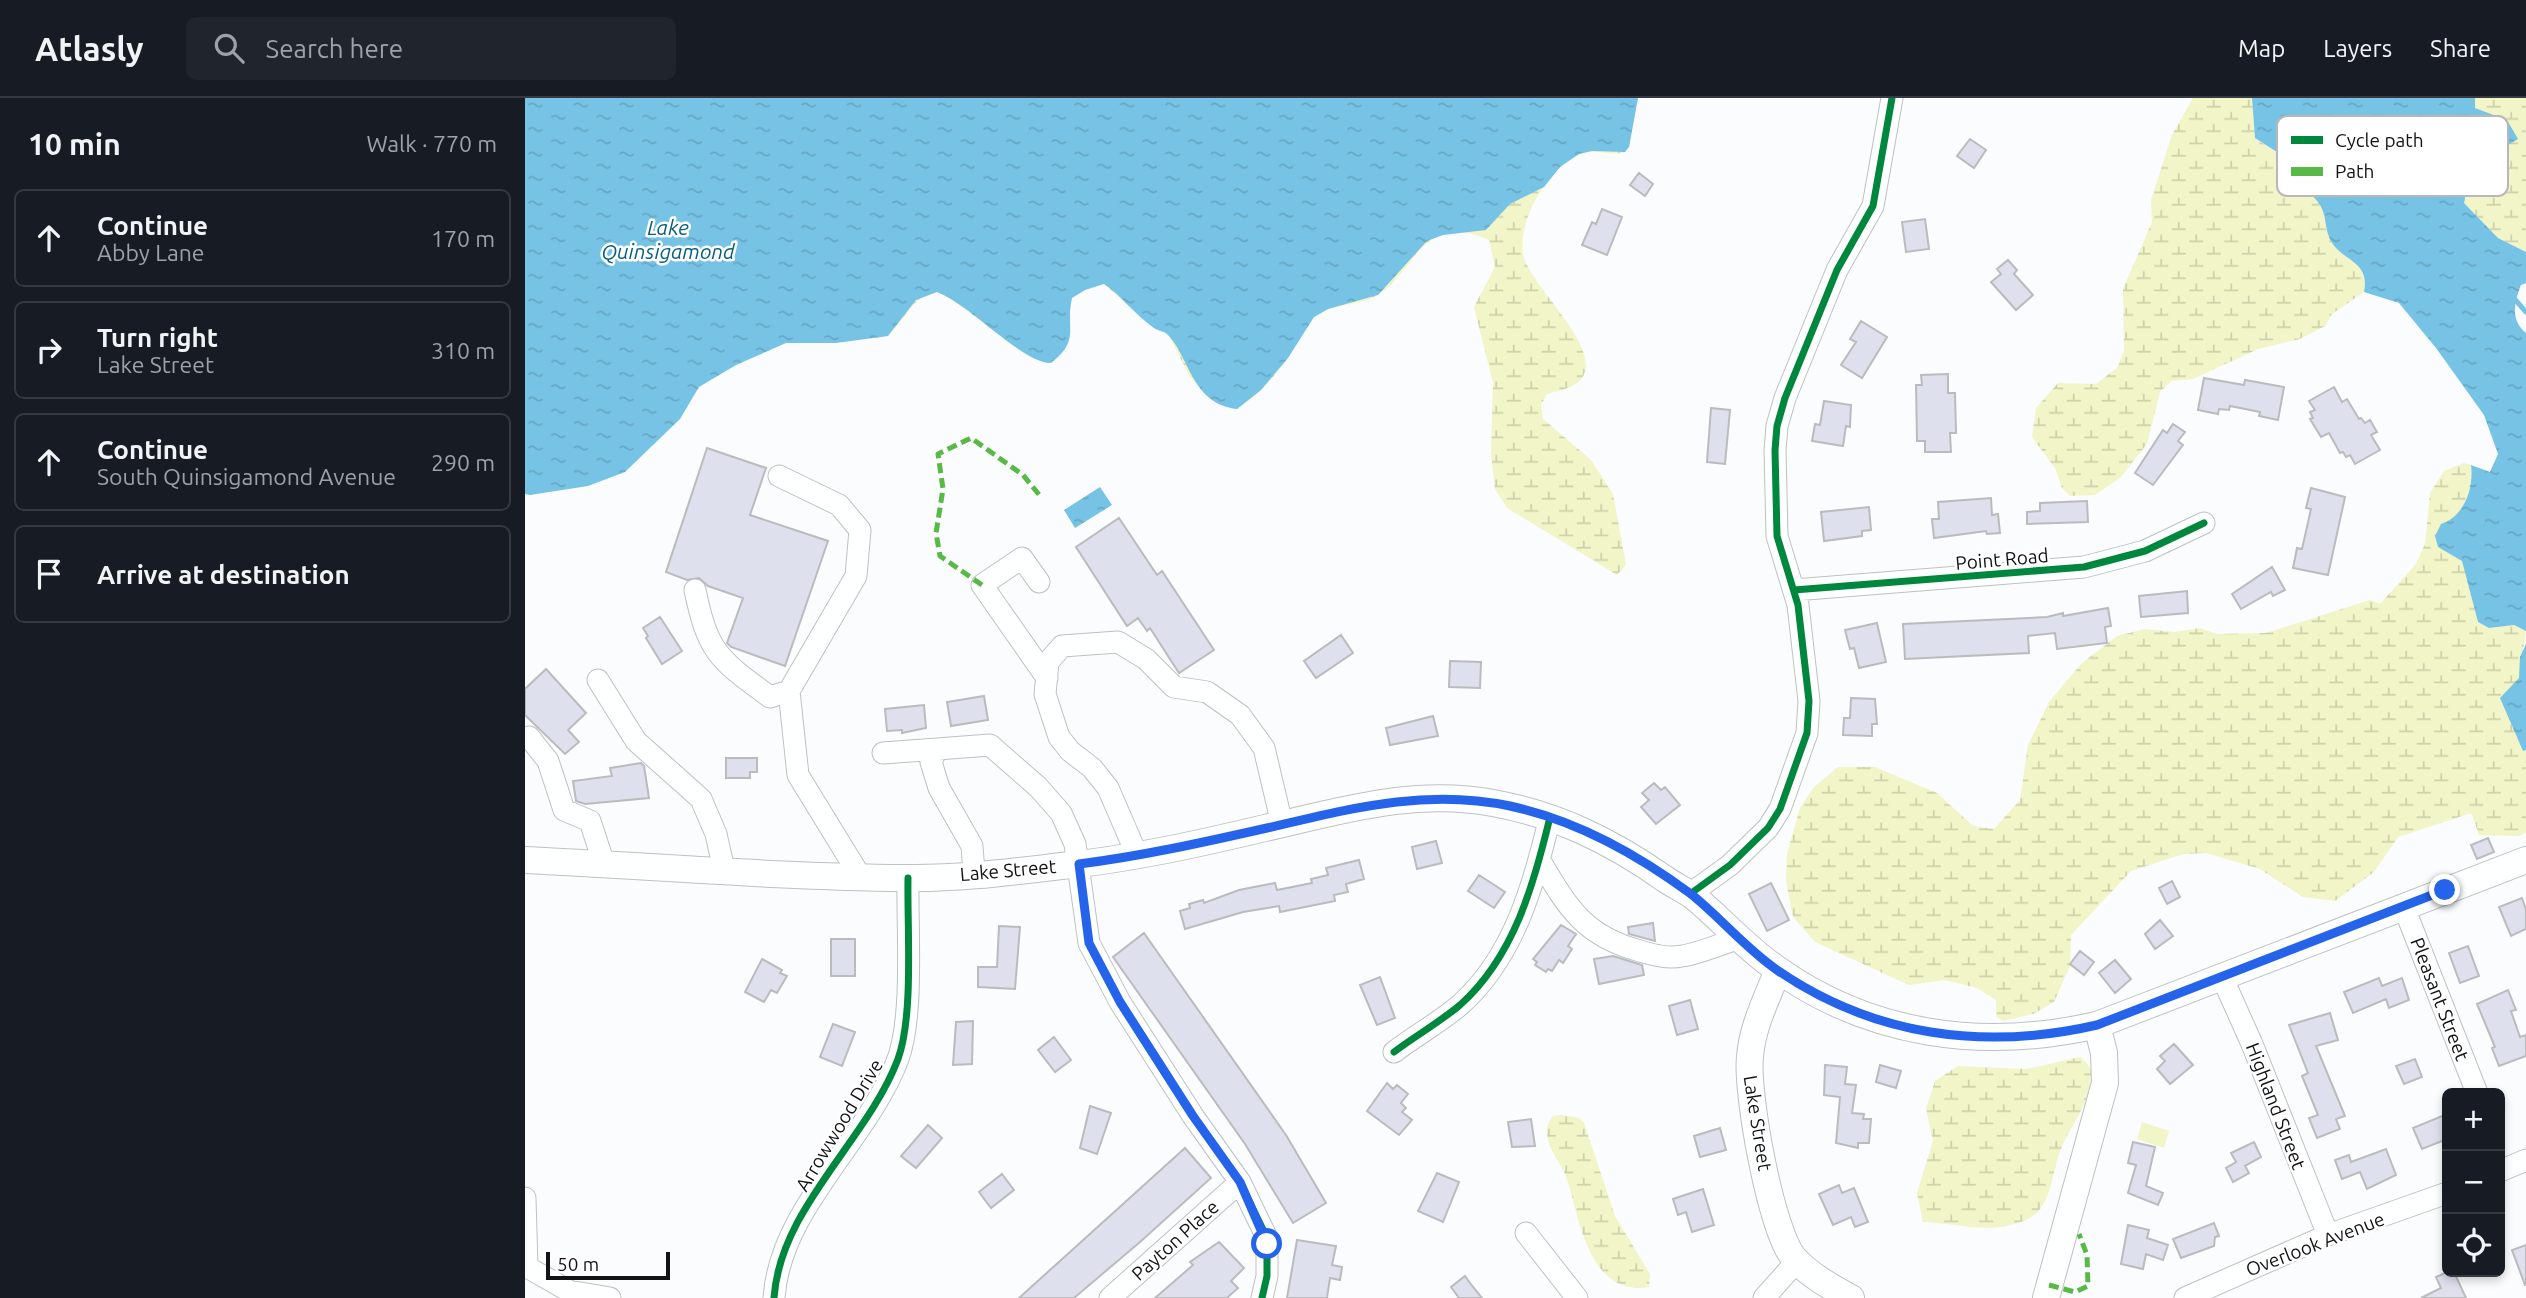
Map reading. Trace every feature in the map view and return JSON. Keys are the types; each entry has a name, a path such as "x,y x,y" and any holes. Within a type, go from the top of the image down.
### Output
{"main road":[{"name":"Lake Street","path":"525,860 908,878 1079,864 1137,855 1359,806 1428,798 1478,800 1550,817 1604,839 1690,894 1778,971 1756,1028 1749,1069 1761,1157 1781,1237 1797,1261 1850,1298"},
{"path":"1778,971 1821,996 1872,1018 1918,1032 1990,1038 2055,1033 2097,1025 2403,905 2526,860"},
{"path":"2046,1298 2105,1083 2104,1053 2097,1025"}],"street":[{"path":"1690,894 1730,865 1768,828 1780,808 1807,733 1809,701 1794,590 1777,536 1777,426 1785,398 1837,270 1873,206 1892,98"},
{"path":"779,476 839,505 860,530 856,576 789,691 798,775 860,876"},
{"name":"Point Road","path":"1794,590 1998,576 2084,567 2145,551 2204,523"},
{"path":"1039,583 1022,558 982,585 1047,678"},
{"path":"695,590 702,628 722,662 770,697 789,691"},
{"path":"1137,855 1108,788 1092,768 1070,751 1059,737 1045,694 1048,662 1062,646 1118,642 1146,659 1174,687 1207,692 1240,715 1264,748 1282,824"},
{"path":"597,680 636,741 701,799 716,834 724,870"},
{"path":"529,737 548,761 564,810 590,821 604,864"},
{"path":"883,753 990,745 1038,787 1061,813 1075,844 1089,943 1120,1002 1193,1116 1240,1182 1267,1238 1268,1276 1262,1298"},
{"path":"937,749 931,762 939,788 972,846 974,873"},
{"path":"1394,1052 1460,1005 1486,976 1510,938 1535,879 1550,817"},
{"path":"1540,861 1569,909 1586,927 1631,948 1665,957 1682,956 1739,938"},
{"name":"Arrowwood Drive","path":"774,1298 780,1261 793,1232 882,1091 898,1058 906,1012 908,878"},
{"name":"Pleasant Street","path":"2403,905 2475,1088"},
{"name":"Highland Street","path":"2222,977 2252,1044 2328,1235"},
{"path":"2505,1165 2526,1160"},
{"name":"Payton Place","path":"1110,1298 1240,1182"},
{"name":"Overlook Avenue","path":"2185,1298 2328,1235 2442,1195"},
{"path":"525,1198 526,1270 569,1291 610,1298"},
{"path":"1526,1233 1577,1298"},
{"path":"1764,1298 1797,1261"}],"green space":[{"path":"1638,98 1629,147 1625,152 1584,153 1560,168 1537,197 1528,217 1523,240 1523,254 1529,268 1566,320 1585,356 1585,371 1577,383 1547,394 1541,405 1543,419 1591,460 1613,494 1626,565 1617,575 1507,508 1495,489 1491,454 1493,383 1474,307 1495,267 1489,240 1466,233 1448,233 1434,239 1422,248 1390,286 1376,296 1319,315 1305,328 1272,378 1237,409 1216,400 1202,389 1190,377 1168,334 1154,328 1104,284 1085,290 1072,298 1069,340 1060,355 1051,363 1026,354 937,292 918,301 894,329 876,339 851,291"},
{"path":"2193,98 2252,98 2255,138 2277,153 2277,196 2312,196 2318,202 2333,245 2363,273 2364,292 2332,314 2325,326 2300,339 2258,349 2193,379 2171,381 2160,392 2147,444 2120,478 2095,495 2070,496 2062,488 2055,468 2032,437 2036,408 2058,383 2096,384 2117,368 2124,351 2123,289 2152,222 2151,200 2172,135"},
{"path":"2475,98 2526,98 2526,252 2498,238 2464,203 2463,196 2508,196 2508,116 2496,116 2475,108"},
{"path":"2464,463 2471,465 2470,487 2462,508 2438,547 2462,560 2478,622 2489,628 2514,625 2526,631 2519,678 2523,751 2526,750 2526,832 2520,836 2479,835 2472,814 2468,814 2398,837 2374,872 2335,901 2303,897 2260,869 2206,853 2183,854 2131,871 2071,935 2070,966 2054,1002 2033,1014 2003,1021 1996,1016 1996,1000 1977,988 1944,980 1909,985 1815,942 1793,917 1786,881 1787,854 1800,808 1814,787 1838,767 1875,767 1937,793 1973,826 1994,829 2020,800 2028,745 2049,702 2081,664 2117,636 2145,629 2175,632 2200,628 2217,634 2266,633 2370,600 2380,604 2416,564 2425,544 2430,493 2444,471"},
{"path":"2080,1057 2091,1072 2088,1095 2061,1149 2048,1195 2037,1213 2023,1221 1999,1227 1923,1222 1917,1193 1933,1141 1926,1109 1935,1081 1958,1066 2026,1069"},
{"path":"1553,1116 1579,1118 1584,1123 1615,1216 1650,1274 1649,1287 1628,1287 1612,1279 1599,1266 1589,1249 1567,1179 1548,1139 1548,1124"},
{"path":"2142,1122 2169,1131 2164,1148 2137,1139"}],"water":[{"name":"Lake Quinsigamond","path":"525,98 1638,98 1629,147 1625,152 1592,151 1579,154 1560,167 1544,187 1510,204 1486,230 1443,235 1427,241 1378,295 1328,309 1314,317 1288,358 1261,390 1237,409 1210,399 1194,379 1168,335 1147,323 1104,284 1085,290 1072,298 1069,340 1060,355 1051,363 1026,354 937,292 916,300 888,336 836,343 786,343 736,365 699,387 680,419 625,472 588,486 530,495 525,494"},
{"path":"2252,98 2475,98 2475,108 2496,116 2277,116 2277,152 2255,138"},
{"path":"2508,122 2518,139 2508,145"},
{"path":"2313,196 2465,196 2464,203 2498,238 2526,252 2526,283 2521,285 2515,310 2517,322 2526,333 2526,631 2514,625 2489,628 2478,622 2462,561 2438,547 2435,536 2441,524 2456,515 2466,500 2471,483 2471,465 2490,472 2498,454 2484,415 2436,348 2399,303 2364,292 2363,273 2333,245 2318,202"},
{"path":"1100,487 1112,505 1075,528 1064,510"},
{"path":"2526,644 2526,750 2523,751 2500,698 2519,678 2520,657"}],"building":[{"path":"1970,139 1986,150 1974,168 1957,156"},
{"path":"1639,173 1653,184 1645,196 1630,185"},
{"path":"1602,209 1622,217 1607,255 1582,245 1592,222 1596,224"},
{"path":"1925,219 1929,249 1906,252 1902,222"},
{"path":"2008,260 2017,270 2014,274 2033,295 2016,310 1991,282 2001,274 1997,269"},
{"path":"1861,321 1887,337 1862,378 1841,365 1856,342 1850,339"},
{"path":"1948,374 1948,393 1955,393 1956,433 1950,433 1951,452 1925,452 1925,441 1917,441 1916,385 1922,385 1921,375"},
{"path":"2204,378 2244,385 2245,380 2284,387 2278,420 2259,416 2260,412 2230,406 2229,410 2219,409 2218,414 2198,410"},
{"path":"2334,387 2342,402 2347,399 2359,419 2365,423 2370,420 2377,432 2371,435 2380,450 2355,464 2350,455 2346,457 2343,452 2340,453 2329,433 2321,437 2310,419 2313,418 2310,412 2315,410 2309,401"},
{"path":"1824,401 1851,405 1850,427 1846,426 1843,446 1812,441 1815,424 1820,425"},
{"path":"1711,408 1730,410 1725,464 1707,462"},
{"path":"2173,424 2185,432 2178,441 2183,445 2153,485 2135,473 2163,430 2167,433"},
{"path":"707,448 766,468 750,515 828,541 785,666 731,647 727,643 743,598 708,586 699,578 687,580 666,572"},
{"path":"2311,488 2345,497 2328,575 2293,568 2297,548 2302,549 2311,509 2306,508"},
{"path":"1991,498 1992,515 1998,514 2000,533 1987,534 1986,531 1934,538 1932,519 1939,519 1938,502"},
{"path":"2087,501 2088,522 2027,524 2027,512 2040,511 2040,503"},
{"path":"1869,507 1871,530 1862,531 1862,536 1824,541 1821,512"},
{"path":"1119,518 1157,575 1162,571 1214,650 1179,673 1150,628 1147,631 1138,618 1127,626 1076,547"},
{"path":"2272,567 2285,590 2273,596 2271,592 2241,609 2232,594"},
{"path":"2187,591 2188,613 2141,617 2139,596"},
{"path":"2108,608 2111,626 2105,627 2107,643 2057,649 2055,633 2028,636 2029,653 1905,659 1903,624 2047,617 2063,613 2063,616"},
{"path":"660,617 682,651 662,664 643,628"},
{"path":"1877,623 1886,662 1859,668 1854,648 1850,649 1845,630"},
{"path":"1341,635 1353,653 1316,678 1304,661"},
{"path":"1450,661 1481,662 1480,688 1449,687"},
{"path":"546,669 586,713 568,730 579,742 565,754 525,715 525,689"},
{"path":"984,696 988,720 951,726 947,702"},
{"path":"1851,698 1875,699 1877,724 1872,724 1872,736 1843,735 1844,718 1850,718"},
{"path":"924,705 926,728 902,733 902,730 887,731 885,709"},
{"path":"1433,716 1438,736 1390,745 1386,728"},
{"path":"726,758 757,758 757,772 750,772 750,778 726,778"},
{"path":"641,763 644,766 649,798 585,804 576,801 573,781 612,776 610,768"},
{"path":"1654,783 1661,790 1665,787 1680,805 1656,824 1641,807 1649,800 1642,793"},
{"path":"2488,838 2494,852 2477,859 2471,845"},
{"path":"1436,841 1442,863 1417,869 1412,847"},
{"path":"1359,860 1364,879 1346,884 1348,892 1334,895 1335,901 1280,912 1279,906 1243,912 1185,929 1180,911 1190,908 1189,904 1203,900 1204,903 1239,890 1275,883 1277,890 1312,883 1311,879 1328,875 1326,868"},
{"path":"1479,875 1505,892 1494,908 1468,891"},
{"path":"2172,881 2180,897 2167,904 2159,888"},
{"path":"1771,883 1789,920 1767,931 1749,894"},
{"path":"2522,898 2526,910 2526,929 2511,936 2499,907"},
{"path":"2160,920 2173,936 2155,949 2145,934"},
{"path":"1653,923 1655,941 1629,934 1628,927"},
{"path":"1561,925 1576,934 1568,946 1572,949 1563,963 1559,960 1552,971 1548,969 1546,972 1535,965 1537,962 1533,959"},
{"path":"999,926 1020,927 1015,989 978,987 978,967 997,967"},
{"path":"1144,933 1286,1135 1326,1203 1293,1223 1245,1144 1113,957"},
{"path":"831,939 855,939 855,976 831,976"},
{"path":"2468,946 2479,976 2460,983 2449,953"},
{"path":"2080,951 2094,962 2084,975 2070,964"},
{"path":"1613,956 1642,965 1644,975 1599,984 1594,959"},
{"path":"762,959 782,970 780,973 787,976 777,993 771,990 764,1002 745,992"},
{"path":"2115,960 2131,979 2115,993 2099,973"},
{"path":"1380,977 1395,1018 1377,1025 1360,985"},
{"path":"2379,978 2382,986 2402,978 2409,1000 2389,1008 2386,999 2353,1013 2344,992"},
{"path":"2508,990 2516,1010 2511,1011 2520,1037 2526,1035 2526,1056 2499,1066 2492,1048 2495,1047 2477,1004"},
{"path":"1690,1000 1698,1029 1677,1035 1669,1006"},
{"path":"2330,1013 2338,1040 2316,1046 2345,1116 2336,1119 2340,1129 2317,1138 2309,1118 2318,1115 2302,1076 2308,1073 2289,1025"},
{"path":"973,1021 972,1064 953,1065 956,1022"},
{"path":"833,1024 855,1032 842,1066 820,1057"},
{"path":"1054,1037 1071,1060 1055,1072 1038,1050"},
{"path":"2174,1044 2193,1065 2170,1084 2157,1069 2165,1061 2160,1056"},
{"path":"2415,1059 2422,1077 2404,1084 2396,1066"},
{"path":"1825,1065 1847,1067 1845,1084 1856,1085 1852,1113 1864,1114 1863,1119 1871,1119 1869,1143 1858,1143 1858,1148 1836,1143 1840,1097 1824,1095"},
{"path":"1880,1065 1901,1071 1896,1088 1876,1082"},
{"path":"1387,1083 1393,1089 1397,1085 1408,1094 1401,1103 1406,1108 1402,1112 1412,1120 1399,1135 1367,1111"},
{"path":"1090,1106 1111,1113 1097,1154 1080,1148"},
{"path":"2442,1116 2442,1141 2422,1149 2413,1128"},
{"path":"1531,1119 1535,1146 1512,1147 1508,1122"},
{"path":"928,1125 942,1138 916,1168 901,1156"},
{"path":"1720,1128 1726,1150 1700,1157 1694,1136"},
{"path":"2133,1142 2155,1147 2146,1186 2163,1193 2158,1205 2128,1193 2136,1165 2128,1163"},
{"path":"2254,1142 2261,1157 2245,1166 2249,1173 2233,1182 2226,1168 2236,1162 2231,1153"},
{"path":"1185,1148 1211,1178 1074,1298 1019,1298"},
{"path":"2386,1149 2396,1175 2367,1189 2360,1172 2342,1179 2335,1160 2349,1155 2351,1162"},
{"path":"1437,1173 1459,1182 1443,1222 1418,1211"},
{"path":"1002,1174 1014,1190 991,1208 979,1192"},
{"path":"1839,1185 1842,1193 1854,1188 1868,1222 1855,1227 1851,1217 1833,1225 1819,1194"},
{"path":"1703,1189 1714,1225 1692,1232 1686,1212 1678,1215 1673,1199"},
{"path":"2214,1223 2219,1236 2215,1237 2214,1246 2181,1258 2173,1239"},
{"path":"2128,1225 2149,1230 2147,1238 2168,1245 2163,1260 2146,1254 2143,1269 2121,1264"},
{"path":"1297,1240 1336,1246 1332,1265 1342,1267 1340,1280 1330,1278 1327,1298 1287,1298"},
{"path":"1219,1242 1244,1268 1231,1281 1238,1288 1227,1298 1155,1298 1193,1265 1190,1262"},
{"path":"2526,1245 2526,1285 2525,1285 2512,1250"},
{"path":"2442,1274 2442,1277 2456,1277 2466,1298 2421,1298 2441,1288 2436,1277"},
{"path":"1465,1276 1482,1298 1459,1298 1451,1287"}],"waterway":[{"path":"2512,296 2526,312"}],"marked path":[{"path":"982,585 940,556 936,533 943,489 938,454 971,438 1023,475 1041,497"},
{"path":"2049,1285 2075,1292 2088,1286 2087,1255 2079,1234"}],"cycle path":[{"path":"1690,894 1730,865 1768,828 1780,809 1807,733 1809,701 1798,605 1777,536 1777,426 1785,398 1837,270 1873,206 1892,98"},
{"path":"1794,590 2084,567 2145,551 2204,523"},
{"path":"1394,1052 1460,1005 1495,965 1529,893 1550,817"},
{"path":"1079,864 1089,943 1120,1002 1193,1116 1240,1182 1267,1238 1267,1276 1262,1298"},
{"path":"774,1298 780,1265 792,1234 808,1204 884,1089 898,1059 903,1041 908,995 908,878"}],"route":[{"path":"1267,1244 1267,1238 1240,1182 1193,1116 1120,1002 1089,943 1079,864 1183,846 1381,802 1445,797 1493,803 1562,821 1588,831 1621,849 1690,894 1778,971 1821,996 1872,1018 1918,1032 1990,1038 2023,1037 2097,1025 2445,890"}]}
